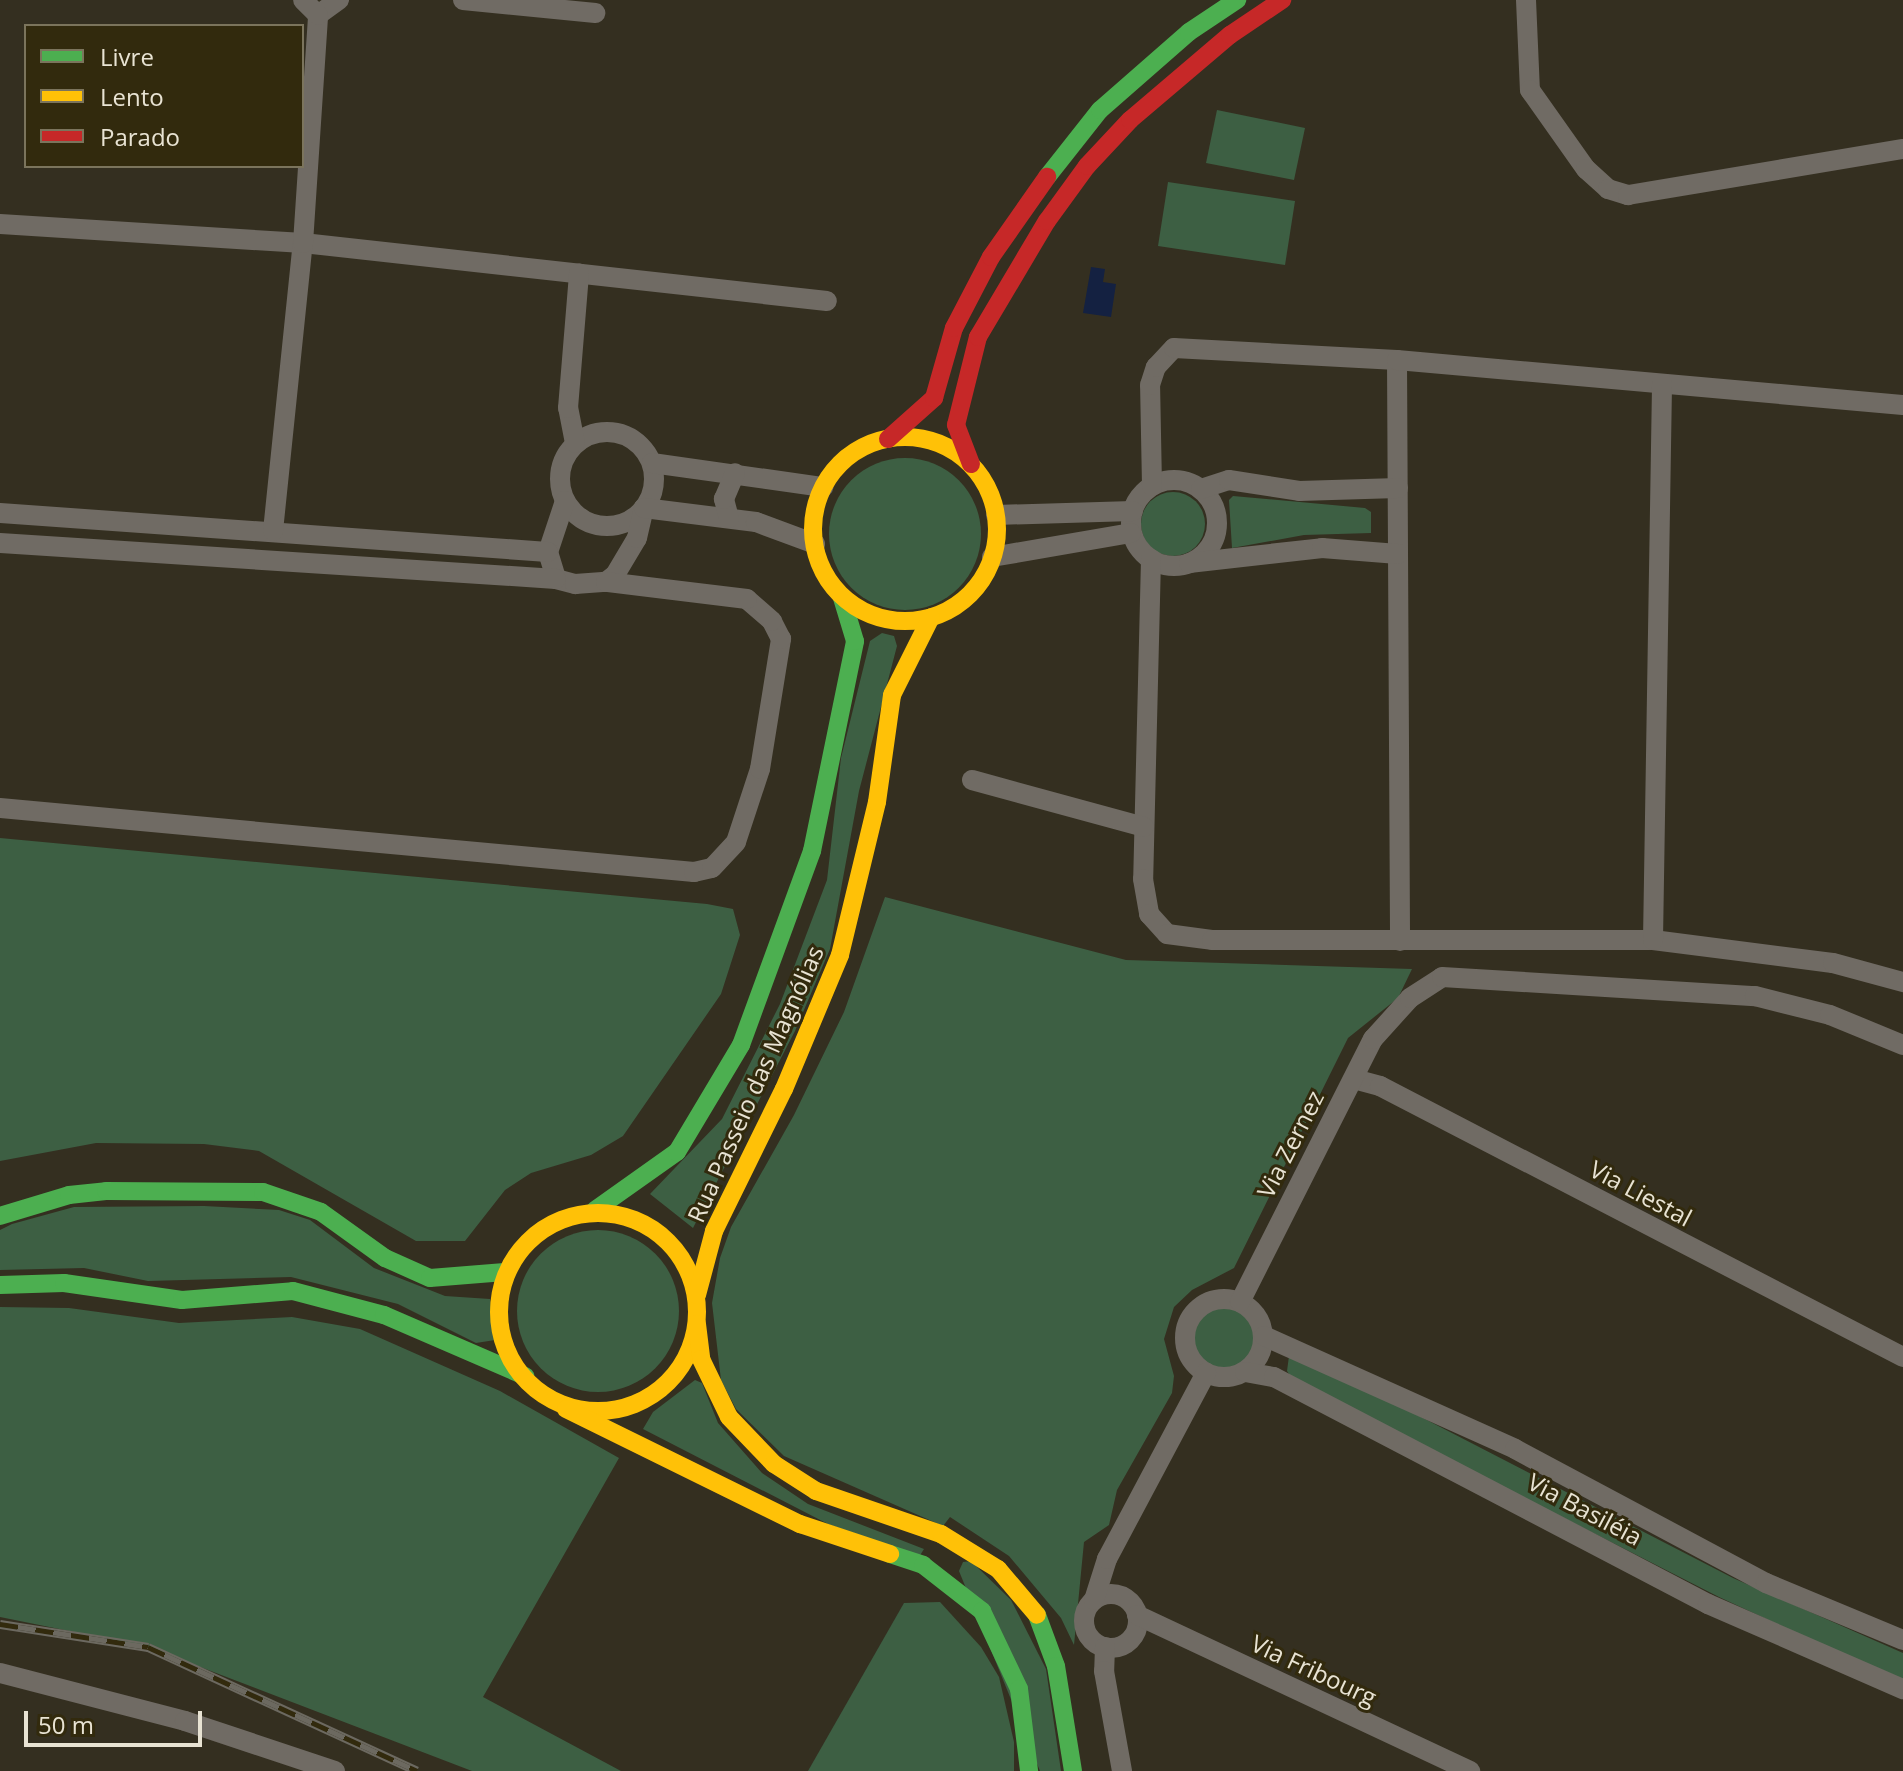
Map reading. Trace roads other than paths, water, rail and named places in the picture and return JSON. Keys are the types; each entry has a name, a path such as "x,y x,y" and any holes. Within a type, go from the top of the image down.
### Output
{"street":[{"path":"273,531 303,243 318,15 303,0"},
{"path":"318,15 339,0"},
{"path":"463,0 595,13"},
{"path":"888,439 934,398 954,328 991,257 1066,151 1100,110 1189,32 1237,0"},
{"name":"Rua Passeio das Magnólias","path":"842,598 884,619 931,617 969,595 992,557 996,515 987,488 971,464 956,425 978,337 1047,221 1087,166 1130,120 1230,35 1282,0"},
{"path":"1526,0 1530,90 1586,169 1608,189 1628,195 1903,149"},
{"path":"0,224 303,243 827,301"},
{"path":"575,443 568,408 579,273"},
{"path":"1152,486 1150,385 1156,367 1174,348 1397,360 1903,405"},
{"path":"1397,360 1400,941"},
{"path":"1653,940 1662,384"},
{"path":"556,579 548,552 565,501 560,471 575,443 588,435 619,433 644,449 652,463 652,494 644,508 637,538 606,582"},
{"path":"652,463 823,487 861,448 888,439 918,438 946,447 971,464"},
{"path":"729,518 724,499 735,473"},
{"path":"1189,563 1215,536 1215,510 1201,489 1177,480 1152,486 1135,499 1131,533 1138,549 1151,559 1189,563 1322,548 1398,554"},
{"path":"1201,489 1229,480 1299,491 1398,488"},
{"name":"Rua Passeio das Magnólias","path":"595,1210 677,1152 741,1045 812,851 855,641 842,598 820,565 815,544 815,510 823,487"},
{"path":"565,501 587,522 602,526 632,518 644,508 729,518 786,530 815,544"},
{"path":"996,515 1133,511"},
{"path":"0,513 548,552"},
{"path":"992,557 1131,533"},
{"path":"0,543 606,582 747,599 772,621 781,639 760,769 736,842 712,868 679,871 0,808"},
{"path":"1151,559 1145,897 1149,914 1167,934 1212,940 1653,940 1902,975"},
{"name":"Rua Passeio das Magnólias","path":"697,1295 714,1231 784,1089 840,955 877,802 892,695 931,617"},
{"path":"972,780 1144,827"},
{"name":"Via Zernez","path":"1240,1302 1373,1039 1392,1014 1442,977 1604,984 1755,996 1830,1015 1903,1045"},
{"name":"Via Liestal","path":"1354,1079 1380,1086 1903,1357"},
{"path":"0,1216 69,1195 106,1191 263,1192 321,1212 385,1258 430,1278 505,1272"},
{"path":"525,1376 501,1332 505,1272 550,1226 595,1210 630,1218 666,1238 690,1272 697,1295 701,1359 729,1417 774,1464 816,1491 941,1534 998,1569 1036,1614 1062,1690 1073,1771"},
{"path":"0,1285 64,1283 182,1300 293,1291 384,1315 525,1376 566,1409 800,1524 923,1565 982,1611 1000,1637 1019,1689 1029,1771"},
{"path":"1208,1302 1240,1302 1257,1316 1264,1336 1259,1357 1245,1372 1225,1378 1206,1373 1186,1348 1191,1316 1208,1302"},
{"path":"566,1409 608,1411 647,1398 678,1371 697,1324"},
{"name":"Via Basiléia","path":"1264,1336 1515,1449 1766,1583 1903,1640"},
{"name":"Via Basiléia","path":"1245,1372 1274,1377 1708,1604 1903,1689"},
{"path":"1105,1647 1085,1631 1084,1614 1094,1600 1107,1559 1206,1373"},
{"path":"923,1565 941,1534"},
{"path":"1094,1600 1120,1596 1137,1615 1130,1640 1105,1647"},
{"name":"Via Fribourg","path":"1137,1615 1470,1771"},
{"path":"1105,1647 1104,1671 1122,1771"},
{"path":"0,1673 185,1721 335,1771"}],"water":[{"path":"1091,267 1105,269 1103,282 1116,284 1111,317 1083,313"}],"railway":[{"path":"0,1624 148,1647 417,1771"}]}
